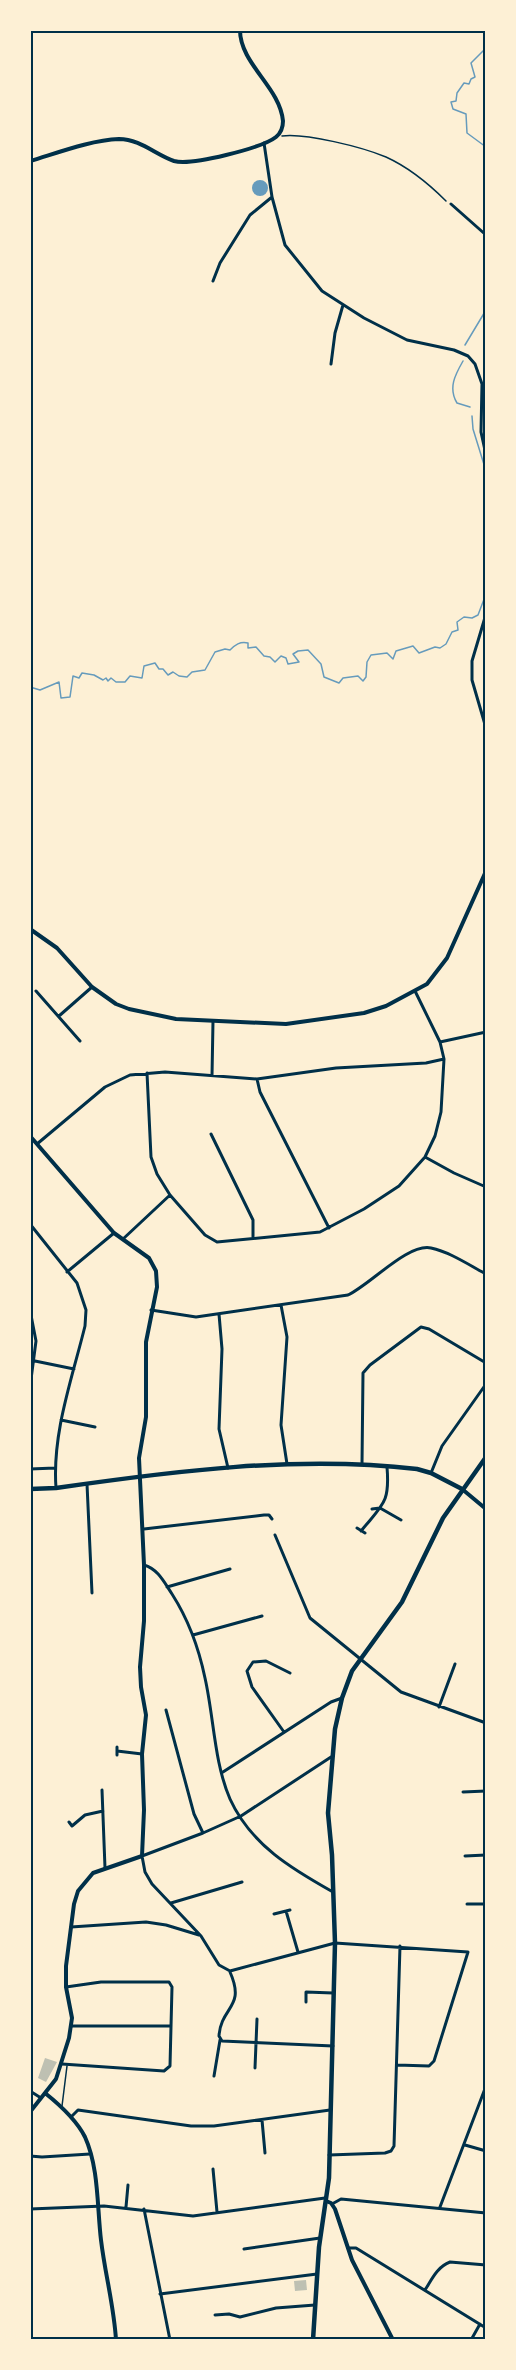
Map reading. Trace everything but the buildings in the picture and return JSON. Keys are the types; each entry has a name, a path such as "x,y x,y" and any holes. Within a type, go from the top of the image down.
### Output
{"main road":[{"path":"313,2340 320,2238 327,2199 333,2046 335,1943 328,1813 334,1730 348,1681 359,1660 402,1602 431,1540 462,1489 486,1457"},
{"path":"30,1489 228,1468 362,1466 431,1473 462,1489"}],"street":[{"path":"30,161 62,151 121,139 139,144 175,161 188,163 225,155 276,137 282,130 281,113 241,41 240,30"},
{"path":"264,143 272,197 285,245 322,291 408,340 454,350 468,356 475,364 482,384 481,432 486,455"},
{"path":"213,281 220,263 250,215 272,197"},
{"path":"451,204 486,235"},
{"path":"332,364 335,333 343,305"},
{"path":"486,614 472,659 472,680 486,728"},
{"path":"31,933 57,948 92,987 116,1004 129,1009 176,1019 213,1019 273,1024 307,1021 364,1013 386,1006 415,991 432,978 447,958 486,871"},
{"path":"58,1016 92,987"},
{"path":"36,991 80,1041"},
{"path":"147,1072 151,1157 157,1174 170,1195 205,1235 217,1242 253,1237 304,1235 329,1228 399,1186 425,1158 435,1136 441,1112 444,1059 440,1042 415,991"},
{"path":"212,1076 213,1019"},
{"path":"440,1042 486,1032"},
{"path":"37,1144 105,1087 130,1075 147,1072 257,1079 336,1068 389,1066 444,1059"},
{"path":"257,1079 260,1092 329,1228"},
{"path":"211,1134 253,1220 253,1237"},
{"path":"30,1136 114,1233 143,1253 154,1264 157,1287 146,1342 146,1417 139,1458 144,1529 144,1622 140,1667 146,1716 142,1754 144,1810 142,1856 152,1884 201,1936 219,1965 230,1971 235,1984 236,1995 221,2025 214,2076"},
{"path":"425,1158 486,1187"},
{"path":"122,1240 170,1195"},
{"path":"30,1224 77,1283 86,1310 85,1326 61,1419 55,1468 56,1488"},
{"path":"67,1272 114,1233"},
{"path":"151,1310 196,1317 348,1295 359,1290 405,1254 423,1247 442,1251 486,1274"},
{"path":"281,1305 287,1336 281,1425 288,1466"},
{"path":"30,1310 36,1341 30,1387"},
{"path":"219,1314 222,1349 219,1428 228,1468"},
{"path":"362,1466 363,1373 370,1365 421,1327 429,1329 486,1363"},
{"path":"34,1361 74,1369"},
{"path":"431,1473 442,1446 486,1384"},
{"path":"61,1419 95,1427"},
{"path":"361,1530 380,1508 388,1494 387,1467"},
{"path":"30,1469 55,1468"},
{"path":"87,1484 92,1593"},
{"path":"462,1489 486,1509"},
{"path":"372,1509 380,1508 401,1520"},
{"path":"144,1529 264,1515 272,1519"},
{"path":"275,1535 310,1618 401,1692 486,1723"},
{"path":"144,1565 154,1568 180,1607 192,1635 205,1677 230,1799 252,1836 265,1848 284,1863 333,1892"},
{"path":"167,1587 230,1569"},
{"path":"192,1635 262,1616"},
{"path":"284,1732 252,1687 248,1671 253,1662 261,1661 290,1673"},
{"path":"439,1707 455,1664"},
{"path":"223,1772 331,1702 342,1698"},
{"path":"166,1710 194,1814 203,1833"},
{"path":"117,1751 142,1754"},
{"path":"30,2112 56,2079 72,2026 66,1988 66,1966 78,1891 93,1874 105,1868 203,1833 240,1816 331,1757"},
{"path":"102,1790 105,1868"},
{"path":"464,1792 486,1791"},
{"path":"69,1822 72,1826 85,1815 103,1811"},
{"path":"465,1856 486,1855"},
{"path":"171,1904 242,1882"},
{"path":"467,1904 486,1904"},
{"path":"274,1914 288,1910 298,1953"},
{"path":"71,1927 146,1922 166,1925 201,1936"},
{"path":"230,1971 335,1943 468,1952 434,2061 429,2066 397,2065"},
{"path":"329,2155 391,2151 394,2146 400,1946"},
{"path":"62,2064 167,2071 170,2066 172,1987 168,1981 100,1982 66,1988"},
{"path":"306,2002 306,1992 333,1993"},
{"path":"255,2067 256,2019"},
{"path":"72,2026 171,2026"},
{"path":"220,2040 333,2046"},
{"path":"440,2207 486,2086"},
{"path":"30,2091 41,2098"},
{"path":"45,2093 71,2117 84,2135 90,2154 102,2247 113,2305 116,2340"},
{"path":"71,2117 78,2110 191,2126 214,2126 330,2110"},
{"path":"262,2120 265,2153"},
{"path":"465,2145 486,2151"},
{"path":"30,2156 90,2154"},
{"path":"213,2169 217,2212"},
{"path":"126,2207 128,2185"},
{"path":"30,2209 126,2207 193,2216 327,2199 332,2204 347,2248 393,2340"},
{"path":"332,2204 341,2199 486,2213"},
{"path":"144,2209 170,2340"},
{"path":"244,2249 320,2238"},
{"path":"347,2248 356,2248 486,2328"},
{"path":"425,2290 444,2264 450,2262 486,2265"},
{"path":"160,2294 317,2274"},
{"path":"215,2315 229,2314 240,2317 276,2308 315,2305"},
{"path":"471,2340 480,2324"}],"lane":[{"path":"62,2107 68,2064"}],"path":[{"path":"276,137 294,135 386,157 427,183 446,201"}],"water":[{"path":"257,180 263,180 268,188 266,194 257,196 252,191 252,185"}],"waterway":[{"path":"486,48 471,63 475,77 469,84 464,83 457,93 456,101 451,102 453,109 466,114 467,133 486,147"},
{"path":"465,345 486,310"},
{"path":"463,361 455,376 453,392 457,403 470,407"},
{"path":"472,416 473,429 486,471"},
{"path":"30,687 40,690 59,682 61,698 70,697 73,676 79,678 82,673 94,675 103,680 106,678 108,681 111,678 116,682 125,682 130,676 142,678 144,666 155,663 168,675 173,672 187,677 192,672 205,670 215,652 230,650 243,643 248,643 248,648 256,647 264,656 270,657 275,662 281,656 286,658 288,664 299,662 293,654 308,650 321,664 324,677 339,683 343,678 358,676 363,681 371,655 387,653 393,659 396,651 413,646 419,653 435,647 440,648 446,644 452,632 458,630 457,622 464,617 472,618 478,615 486,594"}]}
